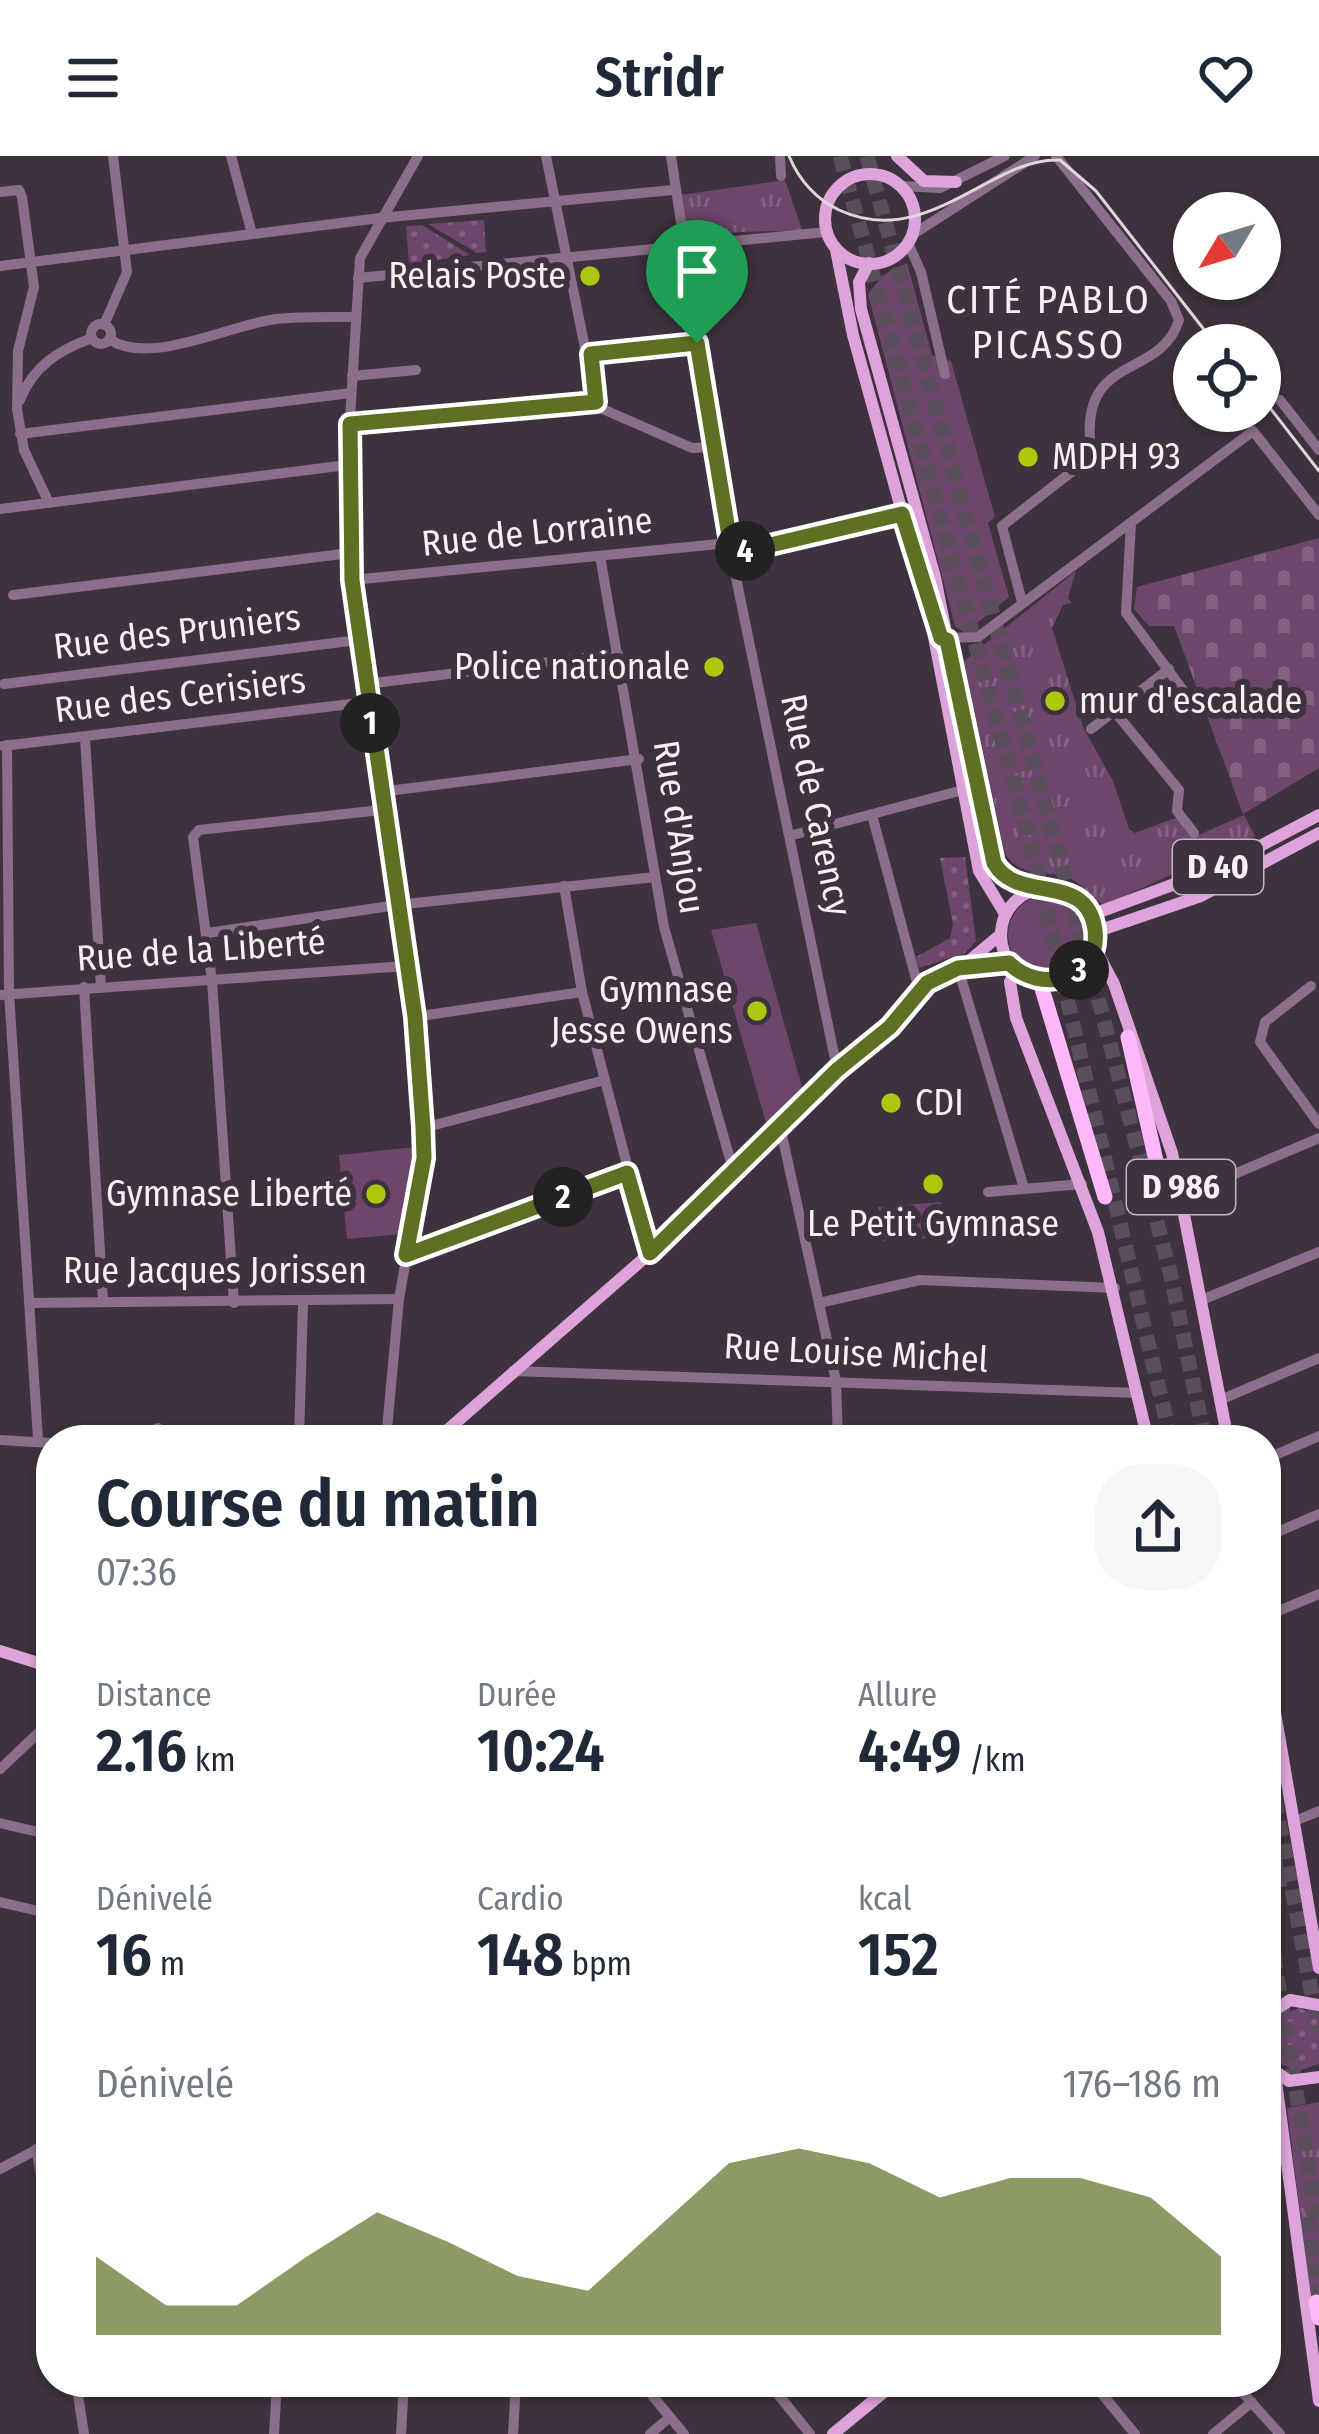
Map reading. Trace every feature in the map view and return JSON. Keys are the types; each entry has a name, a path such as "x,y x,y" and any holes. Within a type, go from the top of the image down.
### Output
{"highway":[{"path":"1040,982 1105,1197"},
{"path":"1128,1036 1161,1183"}],"main road":[{"path":"868,156 868,173"},
{"path":"895,156 924,181 956,182"},
{"path":"836,250 869,263 884,262 910,239 914,209 899,184 895,156"},
{"path":"899,184 868,173 848,179 825,209 826,232 845,273 849,320 928,606 979,871 1005,914"},
{"path":"869,263 859,282 861,309 947,640 994,863 1008,881 1073,895 1090,915 1094,939 1068,978 1040,982 1012,966 958,968"},
{"name":"D 40","path":"1090,915 1218,868 1319,814"},
{"name":"D 40","path":"1094,939 1201,896 1319,833"},
{"path":"1012,966 1000,935 1005,914 1017,899 1036,889"},
{"path":"452,1425 650,1253 837,1070 871,1045 919,990 958,968 1000,935"},
{"name":"D 986","path":"1094,939 1146,1075 1183,1196 1225,1425"},
{"name":"D 986","path":"1012,966 1016,1018 1082,1184 1115,1288 1145,1425"},
{"path":"0,1651 36,1662"},
{"path":"1281,1743 1318,1960"},
{"path":"1281,2006 1291,2000 1319,2005"},
{"path":"1281,2076 1296,2082 1319,2077"},
{"path":"1281,2155 1319,2401"},
{"path":"833,2434 877,2397"}],"street":[{"path":"104,325 122,294 126,251 113,156"},
{"path":"232,156 252,234"},
{"path":"387,1425 399,1299 424,1158 423,1127 415,1017 358,640 347,465 353,317 365,248 422,156"},
{"path":"546,156 591,354 596,402"},
{"name":"Rue de Carency","path":"671,156 680,244 731,549 793,835 837,1070"},
{"path":"780,156 781,176"},
{"path":"899,184 940,188 1005,156"},
{"path":"945,374 910,239 1035,156"},
{"path":"1022,602 1002,526 1083,463 1091,449 1088,422 1095,393 1172,335 1178,324 1176,308 1056,156"},
{"path":"0,266 380,218 673,190"},
{"path":"0,192 21,192 34,287 18,351 17,409 20,434 49,503"},
{"path":"351,222 365,248"},
{"path":"358,278 826,232"},
{"path":"104,325 110,339 121,347 148,350 276,319 353,317"},
{"path":"17,409 39,368 92,338 95,326 104,325"},
{"path":"92,338 100,344 110,339"},
{"path":"591,354 697,343"},
{"path":"352,376 416,370"},
{"path":"20,434 351,393"},
{"path":"1281,401 1319,450"},
{"path":"350,424 596,402 692,448 715,446"},
{"path":"928,606 941,638 978,637 1253,430 1319,515"},
{"path":"0,509 347,465"},
{"name":"Rue de Lorraine","path":"352,580 600,556 731,549 902,514"},
{"path":"1131,523 1126,614 1188,697"},
{"path":"14,596 350,553"},
{"name":"Rue d'Anjou","path":"600,556 639,759 655,877 734,1172"},
{"name":"Rue des Pruniers","path":"4,683 358,640"},
{"path":"365,684 618,654"},
{"path":"1091,729 1169,669"},
{"name":"Rue des Cerisiers","path":"3,746 367,702"},
{"path":"1115,712 1179,790 1177,812 1194,833"},
{"path":"85,738 101,987"},
{"path":"3,746 5,994 44,1425"},
{"path":"380,792 639,759"},
{"path":"793,835 963,790"},
{"path":"234,1303 212,981 193,838 199,830 382,810"},
{"path":"872,815 919,990"},
{"path":"207,933 398,905 655,877"},
{"path":"564,886 582,992 650,1253"},
{"name":"Rue de la Liberté","path":"5,994 406,966"},
{"path":"958,968 1024,1188"},
{"path":"1311,986 1274,1014 1260,1042 1319,1124"},
{"path":"84,987 103,1301"},
{"path":"415,1017 582,992"},
{"path":"423,1127 605,1080"},
{"path":"780,1126 836,1381 837,1425"},
{"path":"1183,1196 1319,1138"},
{"path":"406,1255 627,1173"},
{"path":"988,1192 1082,1184"},
{"path":"1204,1299 1319,1252"},
{"path":"819,1304 920,1280 1115,1288"},
{"name":"Rue Jacques Jorissen","path":"31,1303 399,1299"},
{"path":"299,1425 303,1303"},
{"path":"1220,1400 1319,1358"},
{"name":"Rue Louise Michel","path":"513,1371 1138,1393"},
{"path":"1281,1452 1319,1436"},
{"path":"0,1440 36,1442"},
{"path":"1281,1530 1319,1514"},
{"path":"1281,1610 1319,1594"},
{"path":"0,1768 36,1735"},
{"path":"1295,1821 1319,1811"},
{"path":"0,1822 36,1831"},
{"path":"0,1902 36,1910"},
{"path":"0,2169 36,2150"},
{"path":"78,2397 84,2434"},
{"path":"274,2434 276,2397"},
{"path":"401,2434 403,2397"},
{"path":"513,2434 516,2397"},
{"path":"653,2397 684,2434"},
{"path":"780,2397 810,2434"},
{"path":"1104,2397 1135,2434"},
{"path":"1248,2397 1280,2434"},
{"path":"1213,2434 1252,2402"},
{"path":"650,2434 670,2417"}],"green space":[{"path":"785,180 802,230 719,233 717,228 708,229 708,234 686,233 681,195"},
{"path":"484,220 486,252 477,253 428,224"},
{"path":"422,225 470,255 409,264 406,226"},
{"path":"907,263 932,355 951,361 995,517 988,523 1009,597 965,633 955,626 868,294 883,275"},
{"path":"1319,538 1319,768 1243,814 1174,626 1149,626 1134,609 1137,587"},
{"path":"1076,571 1068,598 1072,603 1063,605 1052,628 1083,727 1113,781 1129,829 1135,833 1178,817 1194,837 1244,815 1255,836 1105,905 1072,879 1025,870 1005,854 964,661"},
{"path":"1022,730 1032,769 1009,775 999,736"},
{"path":"965,857 976,941 965,953 919,968 916,957 950,938 953,924 940,858"},
{"path":"1048,895 1076,907 1088,935 1076,963 1048,975 1020,963 1008,935 1020,907"},
{"name":"Gymnase Jesse Owens","path":"756,923 802,1087 766,1123 711,930"},
{"name":"Gymnase Liberté","path":"416,1147 402,1234 347,1239 339,1155"},
{"path":"941,1202 945,1237 883,1241 878,1207"},
{"path":"1281,1852 1287,1886 1281,1887"},
{"path":"1299,2008 1319,2016 1319,2064 1298,2071 1281,2064 1281,2015"},
{"path":"1319,2102 1319,2300 1311,2301 1287,2108"}],"tunnel":[{"path":"840,156 1030,841 1167,1425"},
{"path":"867,156 1098,998 1170,1272 1202,1425"},
{"path":"1281,1832 1319,2031"},
{"path":"1281,2000 1319,2230"},
{"path":"1308,2217 1316,2302"}],"tram line":[{"path":"789,156 803,181 823,200 871,219 901,219 930,211 1009,172 1060,160 1096,191 1200,324"},
{"path":"1281,422 1319,471"}],"place":[{"name":"Relais Poste","path":"590,276"},
{"name":"MDPH 93","path":"1028,457"},
{"name":"Police nationale","path":"714,667"},
{"name":"mur d'escalade","path":"1055,701"},
{"name":"Gymnase Jesse Owens","path":"757,1011"},
{"name":"CDI","path":"891,1103"},
{"name":"Le Petit Gymnase","path":"933,1184"},
{"name":"Gymnase Liberté","path":"376,1194"}],"district":[{"name":"CITÉ PABLO PICASSO","path":"1049,322"}],"route":[{"path":"697,343 732,554 902,514 928,606 941,638 947,640 994,863 1015,884 1073,895 1090,915 1094,946 1079,970 1054,982 1027,977 1009,963 958,968 927,983 890,1027 837,1070 650,1253 627,1173 406,1255 424,1158 423,1127 415,1017 358,640 347,465 350,424 596,402 599,395 591,354 697,343"}]}
